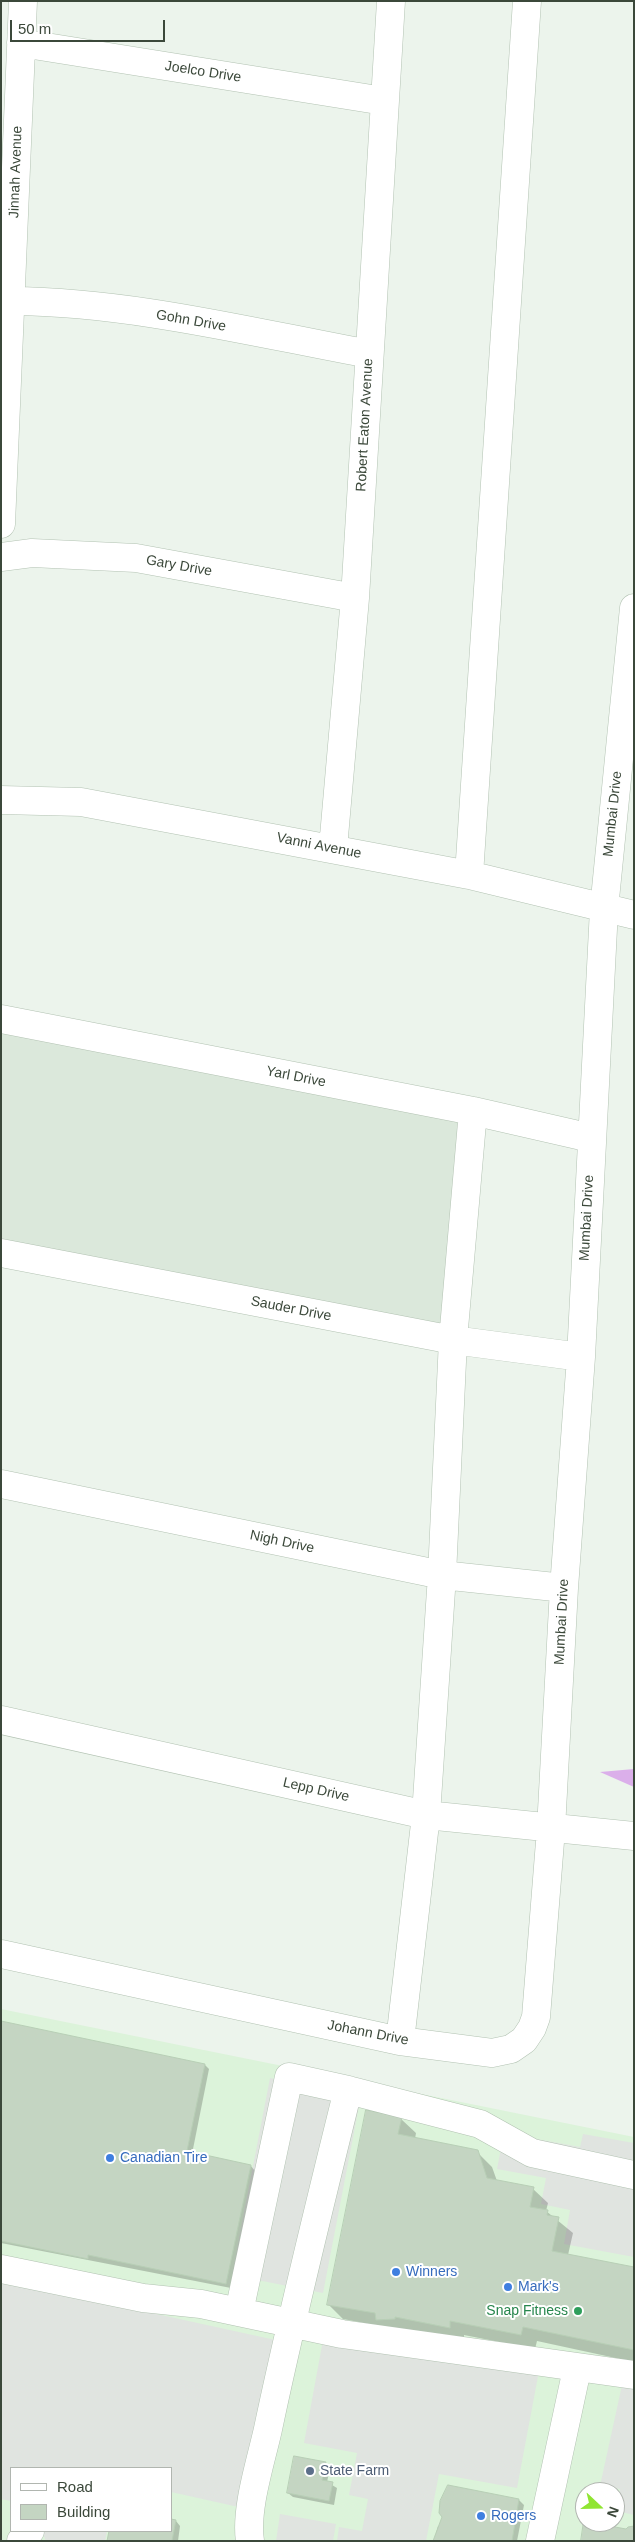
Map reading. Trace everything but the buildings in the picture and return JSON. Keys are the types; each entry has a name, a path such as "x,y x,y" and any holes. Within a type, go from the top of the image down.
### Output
{"street":[{"name":"Jinnah Avenue","path":"1,524 23,1"},
{"name":"Robert Eaton Avenue","path":"333,848 355,598 391,1"},
{"path":"469,874 527,1"},
{"name":"Joelco Drive","path":"21,43 384,101"},
{"name":"Gohn Drive","path":"11,302 56,302 168,316 369,354"},
{"name":"Gary Drive","path":"1,557 32,552 136,558 355,598"},
{"name":"Mumbai Drive","path":"551,1829 564,1588 581,1357 604,909 634,608"},
{"name":"Vanni Avenue","path":"1,800 81,802 469,874 604,909 634,914"},
{"name":"Yarl Drive","path":"1,1019 472,1112 591,1138"},
{"path":"400,2041 426,1815 442,1575 453,1340 472,1112"},
{"name":"Sauder Drive","path":"1,1253 453,1340 581,1357"},
{"name":"Nigh Drive","path":"1,1484 442,1575 564,1588"},
{"name":"Lepp Drive","path":"1,1720 426,1815 634,1836"},
{"name":"Johann Drive","path":"1,1954 400,2041 492,2053 511,2049 528,2034 536,2017 551,1829"},
{"path":"239,2312 289,2076 480,2124 532,2153 634,2175"},
{"path":"247,2537 290,2322 348,2090"},
{"path":"1,2270 143,2298 201,2304 342,2334 451,2351 505,2356 577,2369 634,2375"},
{"path":"540,2541 577,2369"}],"shaded area":[{"path":"1,1019 473,1111 453,1340 1,1253"},
{"path":"634,1769 634,1787 600,1772"},
{"path":"1,2009 634,2137 634,2541 1,2541"},
{"path":"270,2078 361,2096 323,2293 232,2275"},
{"path":"504,2133 580,2147 583,2134 634,2143 634,2257 564,2244 570,2210 541,2204 546,2178 497,2169"},
{"path":"1,2280 280,2341 243,2508 172,2492 172,2467 10,2467 10,2501 1,2499"},
{"path":"323,2340 447,2363 449,2355 539,2371 517,2488 439,2474 426,2541 337,2541 339,2527 362,2531 368,2499 349,2495 357,2453 304,2443"},
{"path":"622,2385 634,2388 634,2515 625,2513 625,2482 601,2482"},
{"path":"280,2514 336,2524 333,2541 276,2541"},
{"path":"42,2532 107,2532 105,2541 46,2541"}],"place":[{"name":"Canadian Tire","path":"110,2158"},
{"name":"Winners","path":"396,2272"},
{"name":"Mark's","path":"508,2287"},
{"name":"Snap Fitness","path":"578,2311"},
{"name":"State Farm","path":"310,2471"},
{"name":"Rogers","path":"481,2516"}]}
